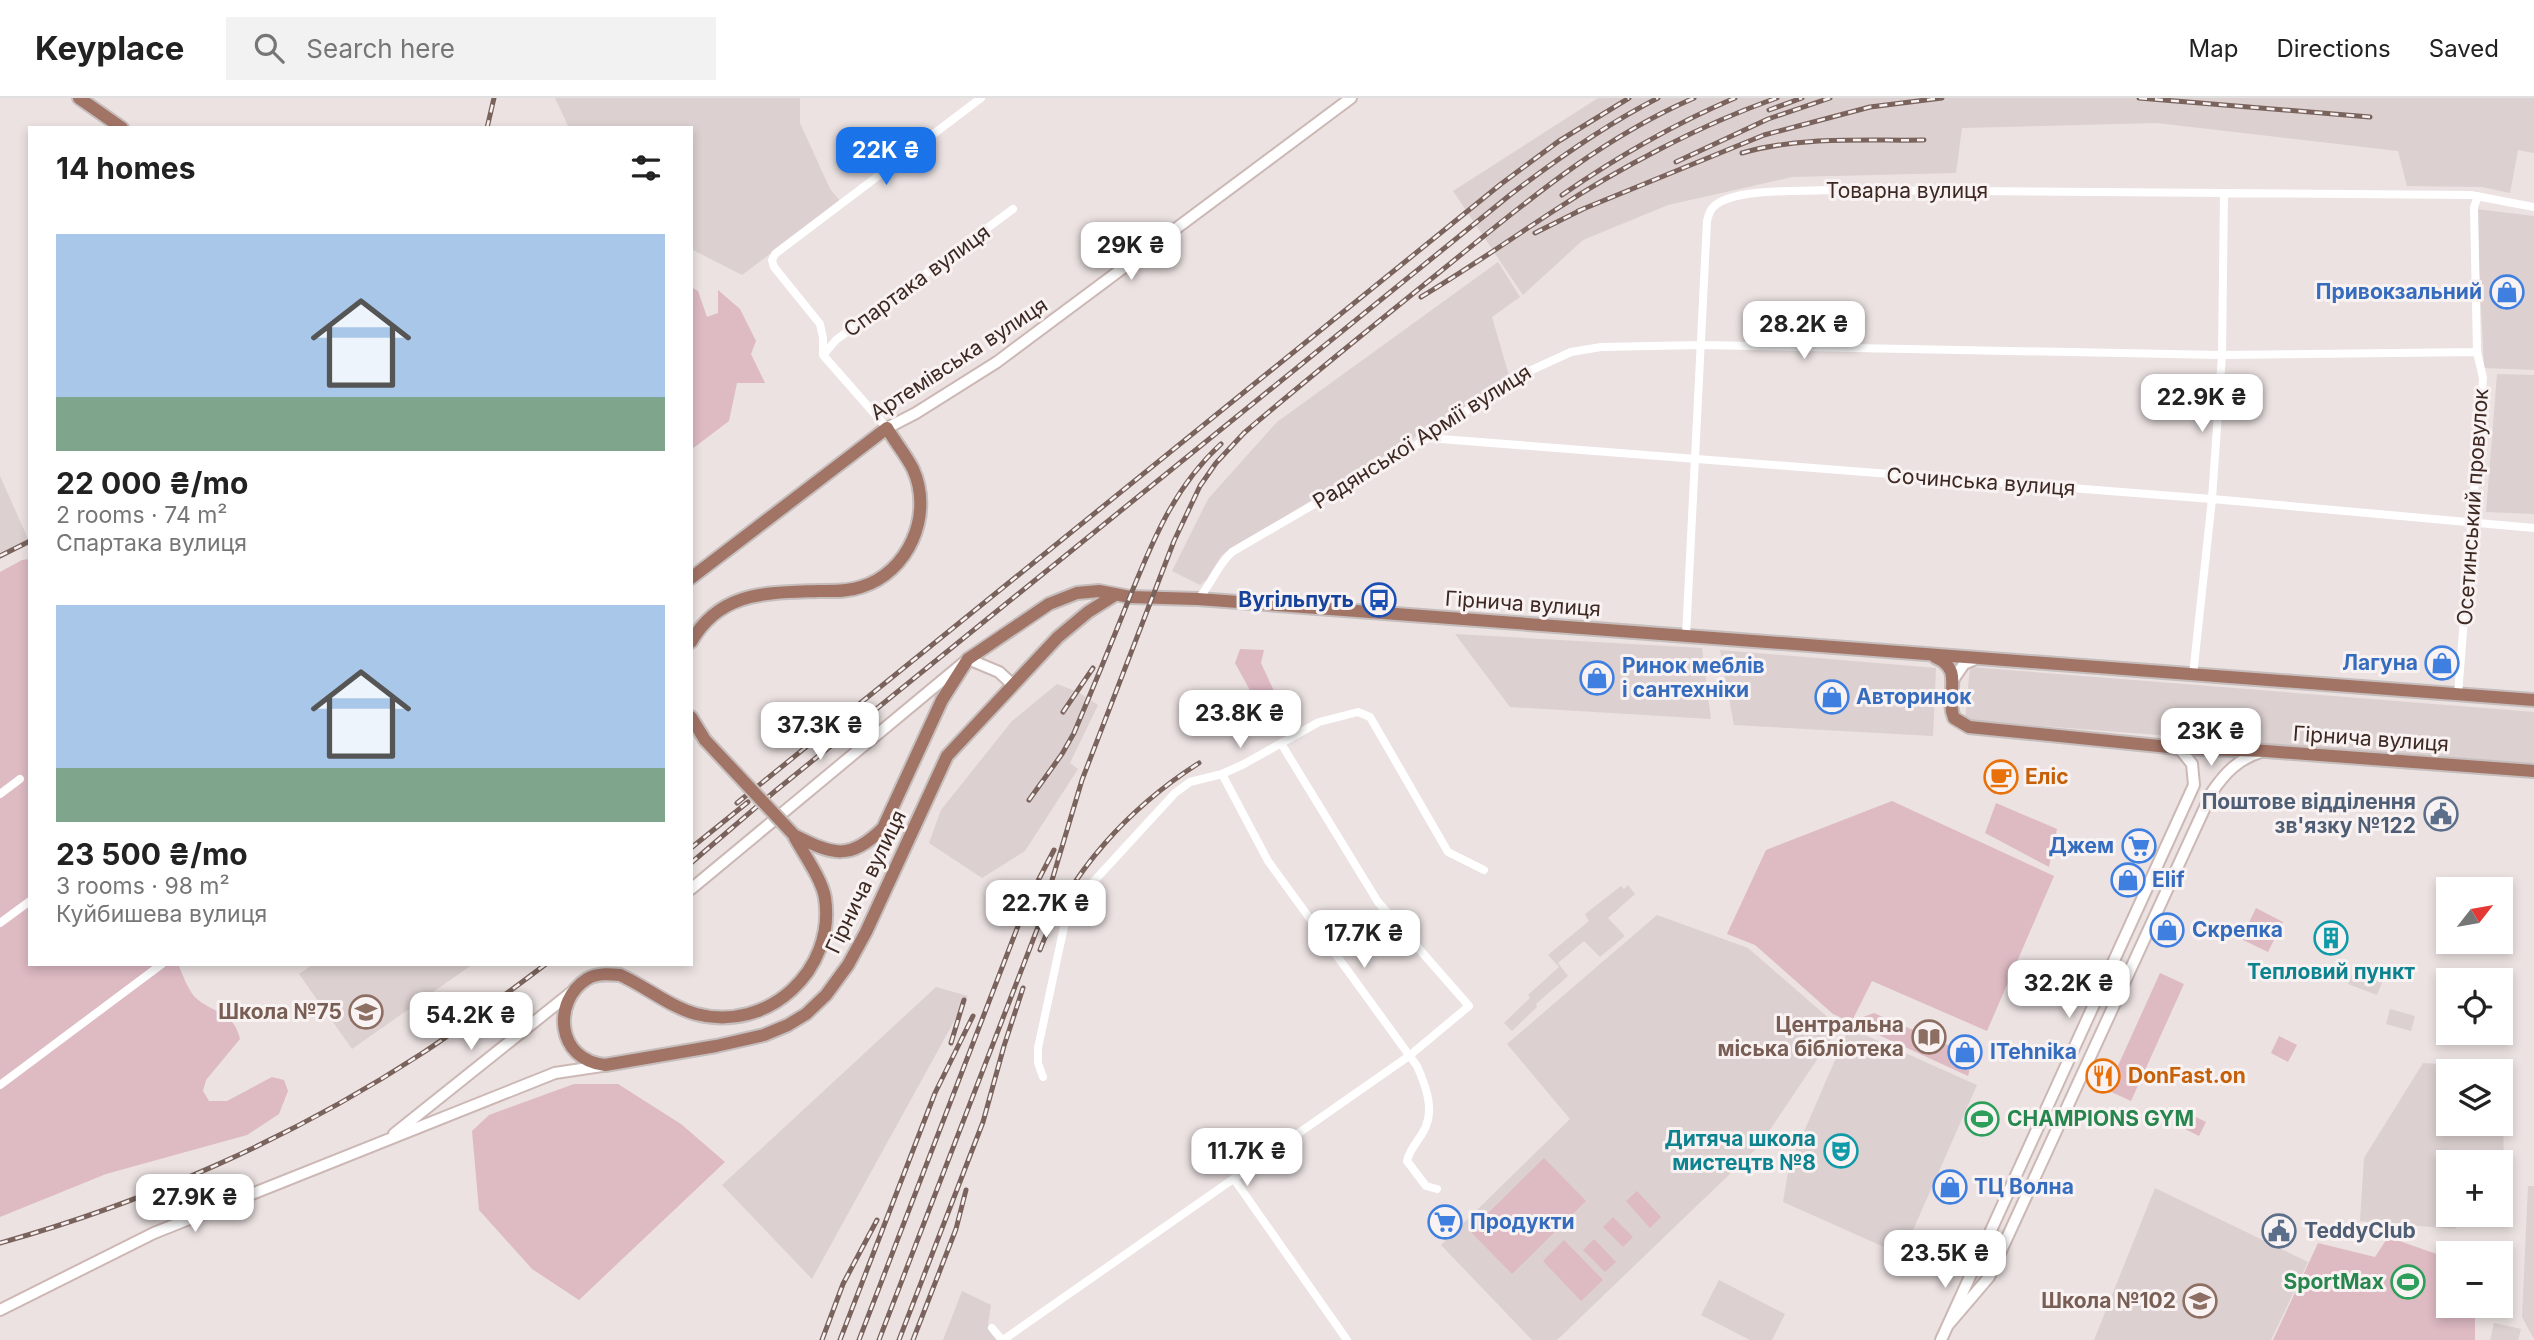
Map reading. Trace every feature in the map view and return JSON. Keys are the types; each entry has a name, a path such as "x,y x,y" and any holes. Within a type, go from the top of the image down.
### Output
{"main road":[{"path":"79,98 119,126"},
{"name":"Артемівська вулиця","path":"693,576 887,428 998,362 1337,102 1351,98"},
{"path":"693,639 700,627 735,601 755,594 844,591 862,587 900,563 910,548 916,531 919,493 914,470 887,428"},
{"name":"Гірнича вулиця","path":"693,887 968,659 1049,604 1077,593 1099,591 1115,595 1198,599 2534,701"},
{"name":"Гірнича вулиця","path":"0,1310 154,1233 555,1073 716,1046 764,1035 806,1014 826,995 848,965 866,932 947,756 1058,637 1088,612 1115,595"},
{"path":"1928,654 1947,663 1953,680"},
{"path":"1953,680 1964,664 1978,658"},
{"path":"794,835 820,849 842,852 867,845 883,828 942,701 968,659 999,672 1013,685"},
{"name":"Гірнича вулиця","path":"1953,680 1952,713 1954,718 1969,727 2179,748 2266,751 2534,771"},
{"path":"589,977 620,975 696,1014 722,1017 765,1009 785,998 815,963 825,929 825,896 794,835 705,740 693,720"},
{"path":"1941,1340 2194,785 2192,764 2179,748"},
{"path":"1948,1325 1989,1277 2212,792 2232,767 2248,756 2266,751"},
{"path":"2194,785 2206,782 2212,792"},
{"name":"Гірнича вулиця","path":"384,1142 599,966"},
{"path":"578,986 568,1003 564,1027 569,1045 578,1056 590,1064 605,1065"},
{"path":"1973,1268 1974,1278 1978,1281 1989,1277"}],"street":[{"name":"Спартака вулиця","path":"887,428 823,355 824,338 820,324 774,267 772,260 775,254 981,98"},
{"name":"Товарна вулиця","path":"1686,636 1707,220 1711,209 1730,198 1825,190 2477,196 2534,207"},
{"path":"2193,675 2212,499 2222,355 2224,194"},
{"name":"Осетинський провулок","path":"2458,695 2474,523 2483,378 2477,352 2474,207 2477,196"},
{"name":"Спартака вулиця","path":"823,355 836,340 1013,209"},
{"name":"Радянської Армії вулиця","path":"1198,599 1232,552 1428,438 1512,379 1571,352 1601,346 1701,345 2222,355 2477,352"},
{"name":"Сочинська вулиця","path":"1428,438 2212,499 2534,528"},
{"path":"1043,1077 1038,1063 1038,1048 1065,922 1072,905 1182,786 1199,778 1222,774 1282,745 1319,722 1358,712 1364,713 1370,717 1448,852 1484,870"},
{"path":"992,1328 1002,1340 1409,1056 1469,1006 1378,902 1282,745"},
{"path":"1222,774 1268,860 1421,1075 1428,1095 1426,1126 1407,1161 1426,1186 1437,1189"},
{"path":"0,794 20,779"},
{"path":"0,923 28,902"},
{"path":"0,1085 159,966"},
{"path":"1234,1180 1347,1340"}],"shaded area":[{"path":"555,98 800,98 800,123 830,189 840,201 742,275 693,250 693,126 568,126"},
{"path":"1598,98 2534,98 2534,153 2518,150 2510,193 2482,187 2407,186 2398,151 2157,123 1962,128 1956,173 1792,177 1668,205 1583,240 1523,295 1453,191"},
{"name":"Привокзальний","path":"2476,209 2534,216 2534,370 2484,368"},
{"path":"1498,262 1520,297 1492,317 1510,379 1222,555 1200,585 1172,571 1208,499 1277,422"},
{"path":"693,288 698,291 707,317 718,313 718,290 740,309 756,341 751,354 765,383 737,383 729,421 693,448"},
{"path":"2497,374 2534,375 2534,514 2486,512"},
{"path":"0,476 28,541 0,555"},
{"path":"28,559 28,966 179,966 194,996 229,1018 240,1039 206,1080 203,1091 209,1101 227,1101 272,1077 284,1080 288,1091 279,1114 247,1135 106,1174 0,1217 0,572"},
{"name":"Ринок меблів і сантехніки","path":"1455,634 1702,648 1711,719 1510,707"},
{"path":"1240,649 1264,650 1261,663 1274,691 1270,703 1258,705 1235,663"},
{"name":"Авторинок","path":"1720,650 1936,668 1933,736 1734,725"},
{"path":"1970,667 2534,712 2534,764 1965,720"},
{"path":"1057,684 1078,692 1098,705 1070,763 1078,769 1025,851 982,878 929,843 941,810 1012,721"},
{"path":"1892,801 2054,876 1987,1031 1872,981 1852,1021 1874,1013 1973,1056 1968,1076 1833,1014 1755,945 1727,934 1766,850"},
{"path":"1996,803 2057,829 2049,867 1985,833"},
{"path":"1628,885 1635,894 1608,918 1625,936 1600,957 1584,941 1558,963 1568,976 1536,1004 1537,1007 1512,1031 1504,1023 1530,998 1528,995 1559,967 1548,955 1589,921 1585,914 1621,886 1624,889"},
{"path":"2256,908 2283,922 2268,952 2241,939"},
{"path":"1657,915 1748,948 1839,1027 1759,1146 1557,1340 1532,1340 1441,1245 1570,1119 1507,1044"},
{"path":"2356,964 2385,975 2377,995 2348,984"},
{"name":"Школа №75","path":"310,966 470,966 352,1049 299,974"},
{"path":"2160,973 2184,984 2131,1101 2107,1090"},
{"path":"936,987 968,996 812,1279 722,1185"},
{"path":"2390,1009 2415,1016 2411,1031 2386,1024"},
{"path":"1849,1028 1977,1085 1902,1255 1783,1202 1789,1166"},
{"path":"2279,1036 2297,1045 2288,1062 2271,1053"},
{"path":"2423,1063 2436,1064 2436,1136 2503,1136 2504,1150 2436,1150 2436,1227 2457,1227 2455,1229 2360,1221 2364,1158"},
{"path":"574,1084 618,1084 681,1124 725,1162 579,1300 532,1269 479,1210 472,1131 489,1115"},
{"path":"2186,1112 2206,1122 2199,1136 2179,1126"},
{"path":"1544,1158 1586,1201 1512,1274 1470,1231"},
{"path":"2528,1186 2534,1186 2534,1339 2522,1317"},
{"name":"Школа №102","path":"2155,1188 2308,1262 2271,1340 2094,1340"},
{"path":"1637,1191 1661,1217 1650,1228 1626,1201"},
{"path":"1613,1217 1633,1237 1623,1247 1603,1227"},
{"path":"2388,1237 2436,1254 2436,1318 2475,1318 2475,1340 2273,1340 2318,1243 2375,1257"},
{"path":"1594,1239 1616,1262 1605,1272 1583,1250"},
{"path":"1564,1240 1603,1280 1581,1301 1543,1261"},
{"path":"1719,1280 1785,1314 1772,1340 1750,1340 1701,1315"},
{"path":"962,1291 991,1305 988,1325 999,1340 943,1340"},
{"path":"2494,1323 2521,1329 2518,1340 2490,1340"}],"railway":[{"path":"487,126 494,98"},
{"path":"737,803 1501,184 1559,141 1629,98"},
{"path":"693,861 774,792 1510,195 1582,143 1658,98"},
{"path":"879,1340 1038,927 1082,780 1174,541 1200,486 1216,463 1244,433 1528,201 1624,134 1694,98"},
{"path":"1562,195 1646,142 1735,98"},
{"path":"1421,297 1633,163 1691,134 1777,98"},
{"path":"1769,110 1802,98"},
{"path":"1676,162 1768,119 1830,98"},
{"path":"1578,211 1764,135 1870,107 1942,98"},
{"path":"2139,98 2370,117"},
{"path":"1742,153 1809,142 1924,140"},
{"path":"1535,233 1585,208"},
{"path":"1029,800 1074,733 1146,557 1166,516 1190,478 1221,444"},
{"path":"0,556 28,542"},
{"path":"1063,712 1093,668"},
{"path":"1040,950 1067,894 1104,844 1149,800 1199,763"},
{"path":"693,846 748,802"},
{"path":"859,1340 1028,900 1054,850"},
{"path":"0,1243 110,1208 217,1165 270,1140 372,1085 421,1054 543,966"},
{"path":"899,1340 983,1122 1023,988"},
{"path":"951,1043 964,1000"},
{"path":"840,1340 935,1093 973,1016"},
{"path":"913,1340 956,1229 966,1190"},
{"path":"822,1340 843,1284 877,1220"}],"place":[{"name":"Привокзальний","path":"2507,292"},
{"name":"Вугільпуть","path":"1379,600"},
{"name":"Лагуна","path":"2442,663"},
{"name":"Ринок меблів і сантехніки","path":"1597,678"},
{"name":"Авторинок","path":"1832,697"},
{"name":"Еліс","path":"2001,777"},
{"name":"Поштове відділення зв'язку №122","path":"2441,814"},
{"name":"Джем","path":"2139,846"},
{"name":"Elif","path":"2128,880"},
{"name":"Скрепка","path":"2167,930"},
{"name":"Тепловий пункт","path":"2331,938"},
{"name":"Школа №75","path":"366,1012"},
{"name":"Центральна міська бібліотека","path":"1929,1037"},
{"name":"ITehnika","path":"1965,1052"},
{"name":"DonFast.on","path":"2103,1076"},
{"name":"CHAMPIONS GYM","path":"1982,1119"},
{"name":"Дитяча школа мистецтв №8","path":"1841,1151"},
{"name":"ТЦ Волна","path":"1950,1187"},
{"name":"Продукти","path":"1445,1222"},
{"name":"TeddyClub","path":"2279,1231"},
{"name":"SportMax","path":"2408,1282"},
{"name":"Школа №102","path":"2200,1301"}]}
